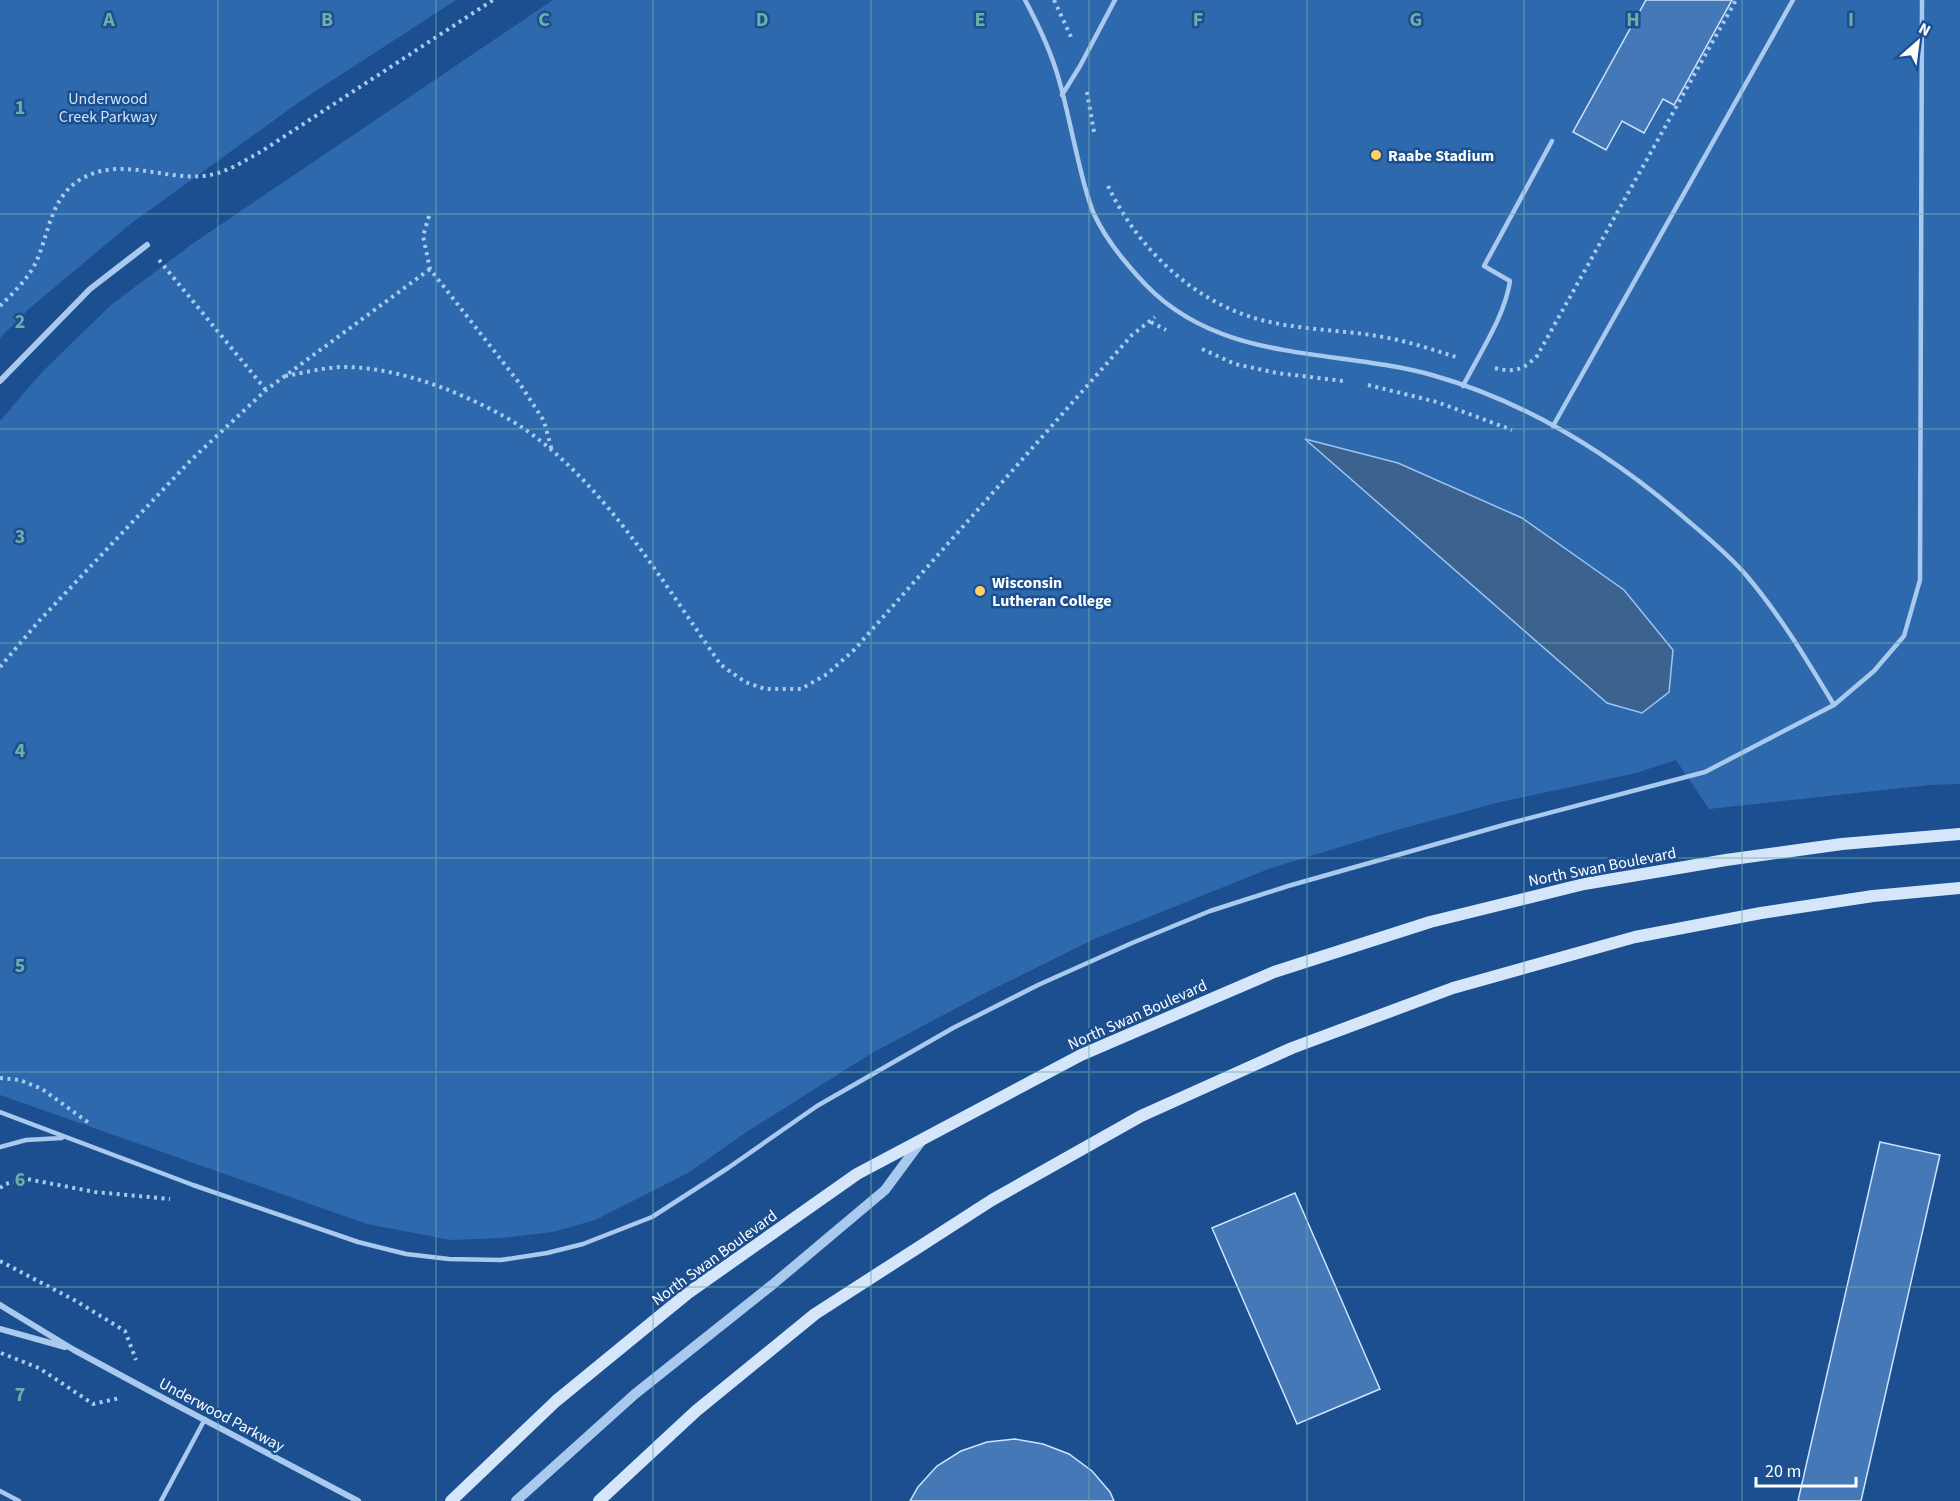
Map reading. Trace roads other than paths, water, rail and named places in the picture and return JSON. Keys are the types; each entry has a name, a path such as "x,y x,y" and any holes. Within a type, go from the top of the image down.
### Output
{"main road":[{"name":"North Swan Boulevard","path":"451,1501 556,1401 688,1293 857,1174 1081,1055 1274,972 1430,922 1584,884 1726,860 1842,844 1960,834"},
{"path":"599,1501 696,1411 815,1314 992,1200 1141,1116 1281,1053 1453,988 1635,937 1761,913 1873,896 1960,888"}],"street":[{"path":"0,381 90,289 147,245"},
{"path":"516,1501 635,1394 772,1285 885,1190 922,1140"},
{"name":"Underwood Parkway","path":"0,1305 74,1350 358,1501"},
{"name":"Underwood Parkway","path":"0,1329 74,1350"}],"lane":[{"path":"1025,0 1043,32 1059,78 1074,149 1093,213 1112,245 1146,286 1205,328 1240,341 1278,350 1377,363 1432,375 1479,390 1585,444 1661,497 1708,537 1744,573 1781,621 1834,705"},
{"path":"1062,95 1115,0"},
{"path":"1553,426 1793,0"},
{"path":"0,1112 193,1185 358,1242 406,1254 449,1259 501,1260 547,1253 618,1232 652,1217 817,1106 953,1028 1038,985 1132,943 1210,911 1288,886 1507,824 1705,772 1834,705 1874,671 1904,636 1920,580 1922,0"},
{"path":"1463,386 1509,292 1510,281 1484,266 1552,141"},
{"path":"0,1147 26,1140 65,1138"},
{"path":"161,1501 205,1419"},
{"path":"0,1491 19,1501"}],"place":[{"name":"Raabe Stadium","path":"1376,155"},
{"name":"Wisconsin Lutheran College","path":"980,591"}],"park label":[{"name":"Underwood Creek Parkway","path":"108,107"}]}
